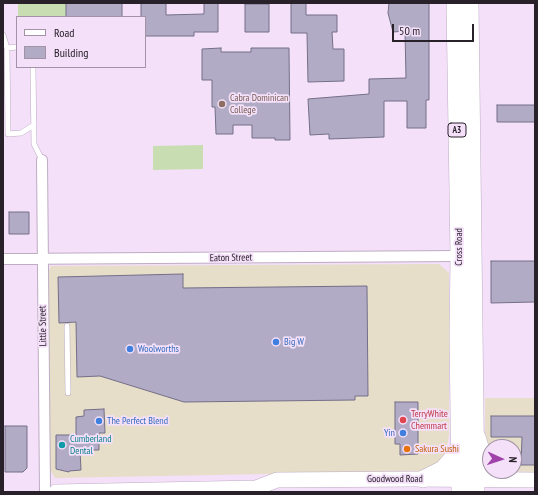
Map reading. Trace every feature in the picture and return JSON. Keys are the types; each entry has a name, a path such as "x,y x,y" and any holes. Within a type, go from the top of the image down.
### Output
{"highway":[{"name":"Cross Road","path":"455,3 475,425 468,486"},
{"name":"Cross Road","path":"468,486 460,446 466,256 470,3"},
{"path":"423,479 443,469 460,446"}],"main road":[{"path":"475,425 482,450"},
{"name":"Goodwood Road","path":"522,478 535,480"},
{"name":"Goodwood Road","path":"56,492 260,490 277,480 423,479 468,486 482,479"}],"street":[{"name":"Little Street","path":"42,160 45,492"},
{"name":"Eaton Street","path":"3,259 466,256"}],"lane":[{"path":"3,35 7,48 8,134 21,134 34,125"},
{"path":"7,48 16,48"},
{"path":"33,68 34,144 42,160"},
{"path":"67,326 68,393"}],"shaded area":[{"path":"439,264 449,273 449,436 446,452 438,464 423,471 55,478 50,470 46,277 51,266"},
{"path":"485,398 535,398 535,472 522,472 522,439 485,438"}],"green space":[{"path":"18,3 68,3 68,16 18,16"},
{"path":"203,145 203,169 153,170 153,146"}],"building":[{"path":"66,3 122,3 122,16 66,16"},
{"path":"141,3 166,3 166,15 204,14 204,3 218,3 218,32 194,32 194,36 146,36 146,16 141,16"},
{"path":"291,3 306,3 306,15 337,15 337,32 332,32 333,49 344,49 344,81 308,82 307,33 291,33"},
{"path":"389,3 429,3 429,100 426,100 426,128 407,128 407,101 384,101 384,137 329,139 329,134 310,135 308,99 369,94 369,79 406,78 405,31 393,32 388,13"},
{"path":"245,4 269,4 269,32 245,32"},
{"path":"221,48 221,52 251,52 251,48 289,48 290,140 275,140 275,138 252,138 252,125 233,125 233,134 216,134 215,107 212,107 212,80 202,80 202,49"},
{"path":"497,105 535,105 535,122 497,122"},
{"path":"9,212 29,212 29,234 9,234"},
{"path":"491,261 535,261 535,302 491,303"},
{"name":"Big W","path":"183,274 183,288 367,286 368,396 355,396 355,400 184,402 100,376 77,377 76,322 59,323 58,277"},
{"path":"395,402 418,402 418,454 400,455 400,444 395,444"},
{"path":"104,409 105,433 99,433 99,450 80,450 81,470 69,472 56,469 56,435 76,435 76,417 84,416 84,410"},
{"path":"491,416 535,416 535,465 522,465 522,437 491,437"},
{"path":"5,426 27,426 27,468 23,472 5,472"}],"place":[{"name":"Cabra Dominican College","path":"222,104"},
{"name":"Big W","path":"276,342"},
{"name":"Woolworths","path":"130,349"},
{"name":"TerryWhite Chemmart","path":"403,420"},
{"name":"The Perfect Blend","path":"99,421"},
{"name":"Yin","path":"403,433"},
{"name":"Cumberland Dental","path":"62,445"},
{"name":"Sakura Sushi","path":"407,449"}]}
